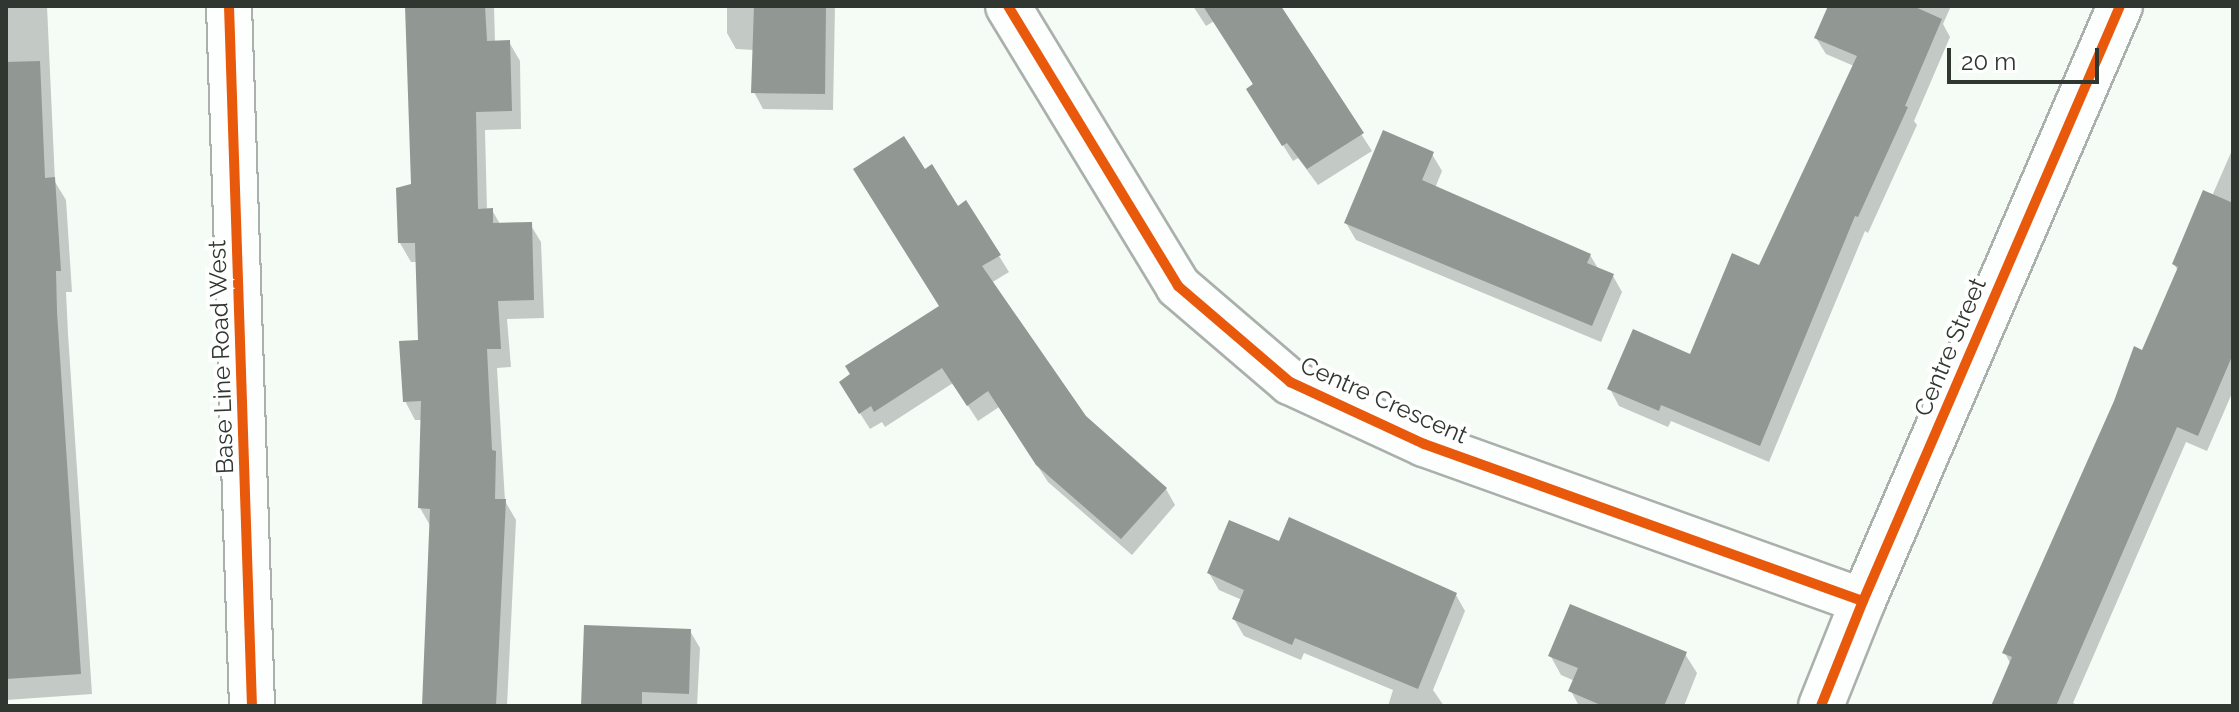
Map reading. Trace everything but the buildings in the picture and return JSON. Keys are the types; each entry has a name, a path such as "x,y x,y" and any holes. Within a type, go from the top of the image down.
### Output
{"street":[{"name":"Base Line Road West","path":"229,6 252,706"},
{"name":"Centre Crescent","path":"1008,6 1178,286 1290,382 1424,444 1863,601"},
{"name":"Centre Street","path":"1821,706 1863,601 2120,6"}],"cycle path":[{"path":"229,6 252,706"},
{"path":"1008,6 1178,286 1290,382 1424,444 1863,601"},
{"path":"1821,706 1863,601 2120,6"}]}
